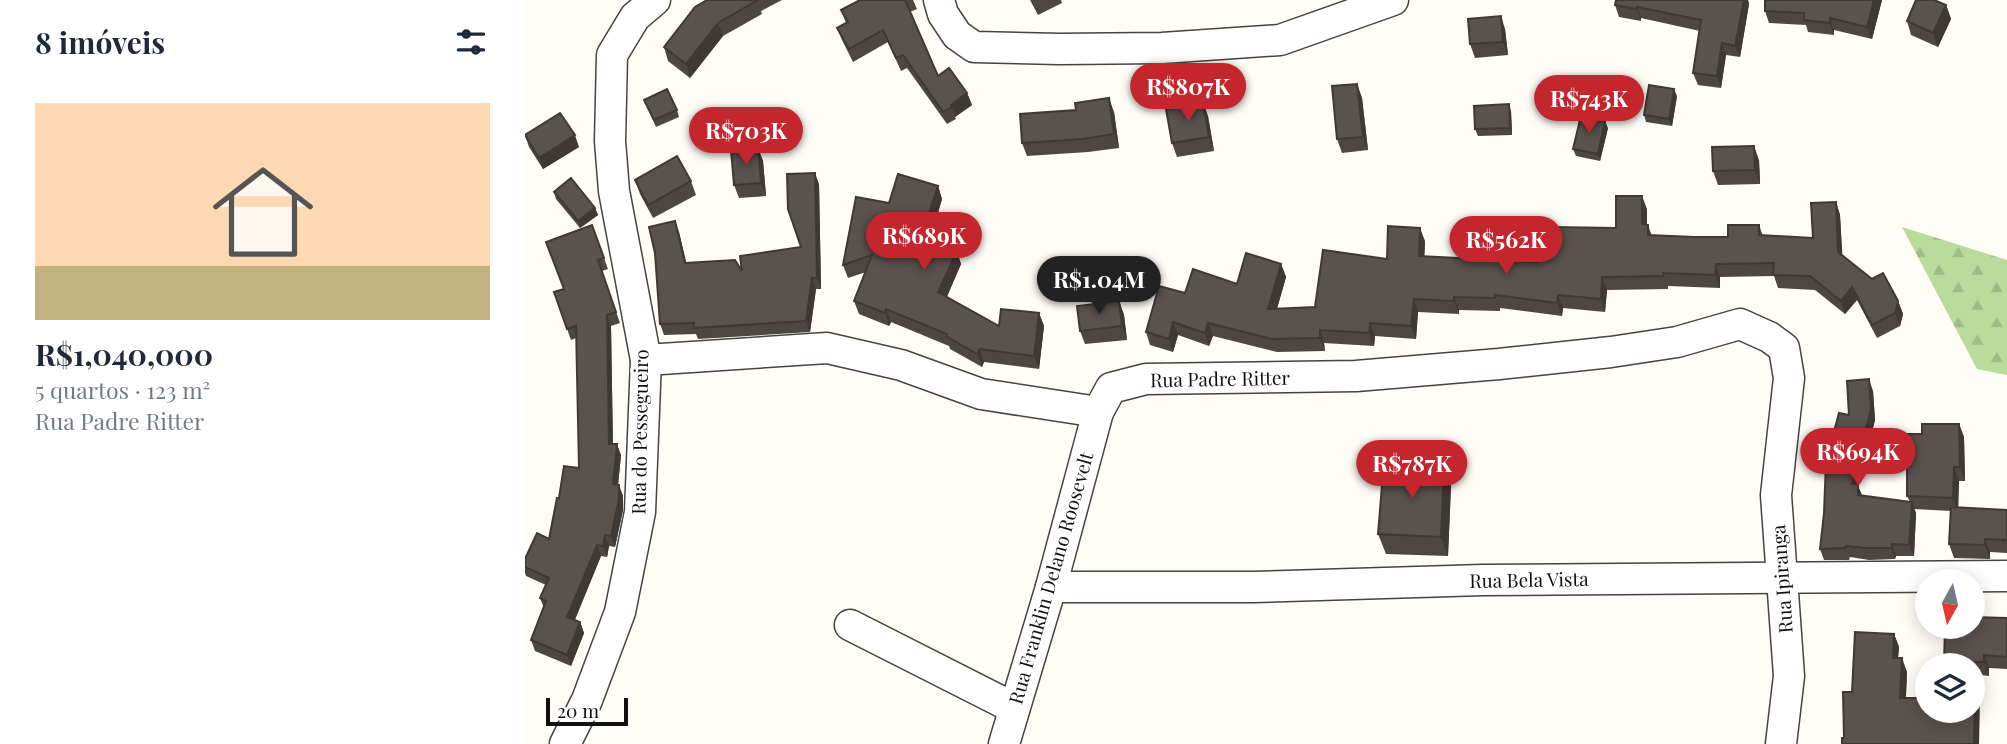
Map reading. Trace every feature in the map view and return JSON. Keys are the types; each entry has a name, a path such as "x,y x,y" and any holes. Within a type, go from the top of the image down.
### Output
{"street":[{"name":"Rua do Pessegueiro","path":"565,744 587,700 620,612 640,512 646,360 614,191 610,141 613,55 635,16 655,0"},
{"path":"939,0 943,14 957,35 974,47 1060,49 1162,48 1280,40 1393,0"},
{"name":"Rua Padre Ritter","path":"1098,412 1111,388 1146,379 1356,376 1499,364 1677,342 1740,324 1769,337"},
{"name":"Rua Ipiranga","path":"1769,337 1784,348 1789,378 1776,495 1789,676 1781,744"},
{"path":"646,360 827,348 901,365 981,394 1098,412"},
{"name":"Rua Franklin Delano Roosevelt","path":"1004,744 1051,587 1098,412"},
{"name":"Rua Bela Vista","path":"1051,587 1254,587 1483,580 2007,576"},
{"path":"849,625 1014,708"}],"green space":[{"path":"1902,227 2007,260 2007,375 1977,369"}],"building":[{"path":"707,0 758,0 718,23 686,64 664,47 695,7"},
{"path":"860,0 905,0 938,76 949,68 967,93 943,112 903,55 896,58 883,30 849,49 837,28 848,22 841,10"},
{"path":"1616,0 1744,0 1735,46 1722,43 1717,76 1693,73 1701,20 1615,5"},
{"path":"1765,0 1874,0 1867,27 1830,18 1830,23 1804,20 1804,13 1765,11"},
{"path":"1916,0 1934,0 1946,5 1933,33 1907,21"},
{"path":"1501,16 1503,42 1470,44 1468,19"},
{"path":"1357,84 1363,137 1337,139 1332,86"},
{"path":"1649,85 1674,89 1669,119 1644,115"},
{"path":"667,89 677,110 654,120 644,100"},
{"path":"1109,98 1114,134 1022,143 1020,114 1076,110 1075,103"},
{"path":"1203,102 1209,137 1172,143 1166,109"},
{"path":"1509,104 1510,128 1475,129 1474,106"},
{"path":"560,113 575,135 539,158 525,135"},
{"path":"1581,116 1605,121 1598,154 1573,149"},
{"path":"1754,146 1755,170 1713,171 1712,147"},
{"path":"758,148 761,183 734,185 731,150"},
{"path":"677,156 691,181 648,205 635,180"},
{"path":"815,173 817,278 812,278 806,321 694,328 694,323 660,324 655,253 649,227 675,221 685,263 735,260 742,271 740,256 801,247 788,209 787,174"},
{"path":"898,174 938,186 927,219 955,233 948,247 957,251 938,292 999,326 1001,309 1039,313 1034,356 980,349 977,354 946,336 947,334 886,309 885,313 854,301 872,255 843,265 856,197 889,203"},
{"path":"571,178 595,208 578,221 554,192"},
{"path":"1616,196 1642,196 1642,224 1648,225 1648,235 1694,237 1728,237 1728,225 1759,225 1759,235 1813,238 1811,203 1836,202 1838,252 1872,279 1883,273 1898,301 1895,313 1872,325 1852,287 1841,301 1810,276 1773,275 1774,263 1716,264 1715,275 1663,273 1663,276 1602,277 1601,299 1558,295 1557,303 1495,295 1495,298 1454,297 1454,301 1414,299 1411,326 1370,323 1369,333 1320,330 1320,338 1272,339 1208,323 1205,333 1173,322 1169,339 1146,332 1159,286 1185,293 1193,269 1237,284 1246,253 1281,264 1268,309 1315,307 1323,250 1387,259 1388,226 1420,228 1419,256 1538,262 1539,240 1549,241 1552,227 1616,228"},
{"path":"592,225 604,258 598,260 616,312 607,315 609,444 617,444 613,484 619,485 619,499 611,536 605,535 603,546 597,545 567,617 580,622 567,655 531,640 546,601 540,598 549,578 525,567 525,559 537,533 549,539 564,466 579,468 576,326 567,329 554,292 564,289 546,242"},
{"path":"1119,301 1122,326 1080,331 1077,306"},
{"path":"1869,379 1871,409 1852,484 1858,484 1858,495 1912,502 1909,545 1892,544 1891,548 1846,546 1820,549 1826,462 1839,413 1849,415 1847,381"},
{"path":"1922,424 1959,424 1960,467 1954,467 1953,498 1907,496 1907,434 1922,434"},
{"path":"1384,461 1444,466 1441,537 1378,534"},
{"path":"1951,507 2007,510 2007,540 1985,539 1985,545 1949,544"},
{"path":"1985,617 2007,618 2007,657 1985,653 1944,653 1945,639 1985,639"},
{"path":"1855,632 1894,634 1893,658 1902,658 1900,698 1915,698 1915,723 1974,723 1974,744 1842,744 1843,692 1852,692"}]}
